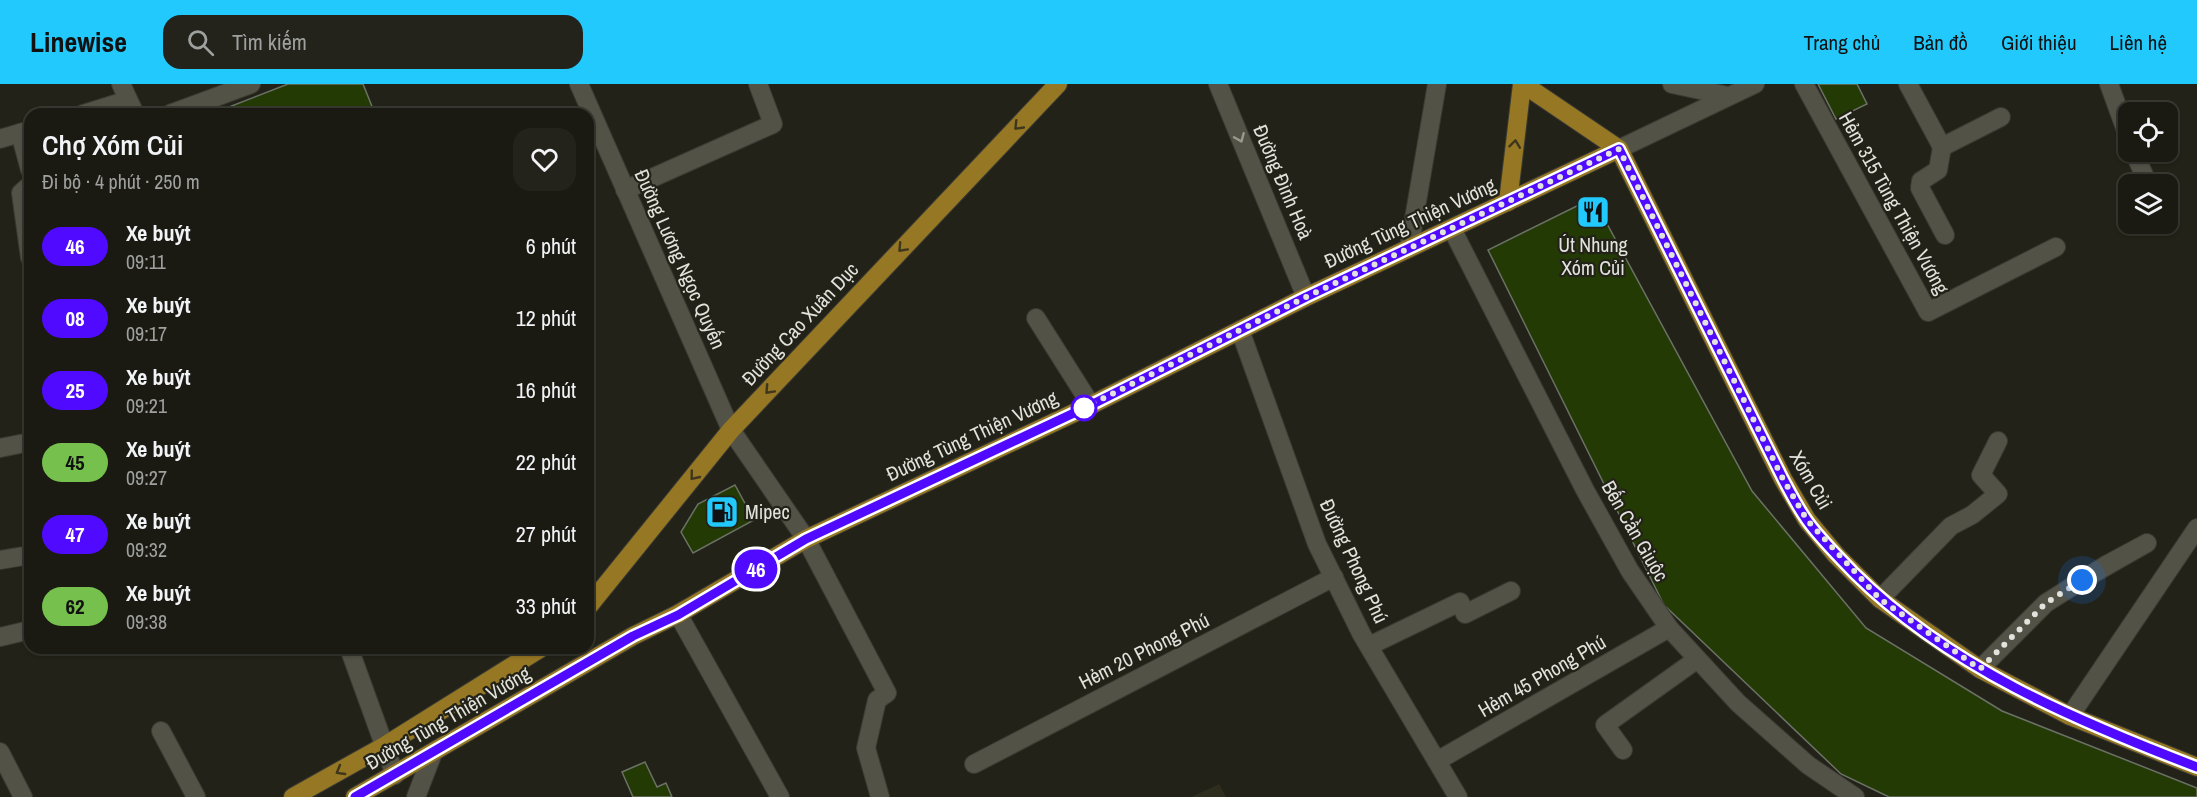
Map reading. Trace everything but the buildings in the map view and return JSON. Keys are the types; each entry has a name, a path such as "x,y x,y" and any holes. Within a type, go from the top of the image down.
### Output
{"main road":[{"name":"Đường Cao Xuân Dục","path":"594,600 731,430 1058,84"},
{"name":"Xóm Củi","path":"1522,84 1619,149 1783,479 1807,520 1880,599 1980,669 2070,716 2197,767"},
{"path":"1508,202 1522,84"},
{"name":"Đường Tùng Thiện Vương","path":"355,797 633,636 678,615 806,539 1091,405 1306,297 1619,149"},
{"name":"Đường Tùng Thiện Vương","path":"293,797 386,745 531,654"}],"street":[{"path":"186,108 251,84"},
{"name":"Đường Lương Ngọc Quyến","path":"579,84 590,108"},
{"path":"626,190 773,124 758,84"},
{"name":"Đường Đình Hoà","path":"1218,84 1306,297"},
{"path":"1409,248 1437,84"},
{"path":"1672,84 1728,96"},
{"name":"Đường Tùng Thiện Vương","path":"1619,149 1755,84"},
{"name":"Hẻm 315 Tùng Thiện Vương","path":"1804,84 1928,312 2056,247"},
{"path":"1908,84 1942,147 1938,170 1921,181 1920,188 1945,235"},
{"path":"2109,84 2118,109"},
{"path":"101,108 128,99"},
{"path":"1942,147 2001,117"},
{"name":"Đường Lương Ngọc Quyến","path":"594,118 731,430 806,539 887,693 877,700 867,748 880,797"},
{"path":"0,139 24,132"},
{"path":"24,190 21,193 24,215"},
{"name":"Bến Cần Giuộc","path":"1452,229 1585,490 1630,571 1669,628 1738,703 1808,765 1855,797"},
{"path":"1036,318 1091,405"},
{"name":"Đường Phong Phú","path":"1240,330 1317,544 1369,646 1458,797"},
{"path":"1880,599 1951,526 1972,515 1998,494 1981,475 1998,441"},
{"path":"0,448 24,443"},
{"path":"2070,716 2197,528"},
{"path":"0,560 24,556"},
{"name":"Hẻm 20 Phong Phú","path":"974,764 1334,577"},
{"path":"1980,669 2046,603 2082,580"},
{"path":"1369,646 1460,602 1465,614 1511,591"},
{"path":"678,615 780,797"},
{"name":"Hẻm 45 Phong Phú","path":"1437,761 1669,628"},
{"path":"0,637 24,631"},
{"path":"351,654 395,775"},
{"path":"1623,750 1605,725 1696,660"},
{"path":"161,731 196,797"},
{"path":"0,752 23,797"},
{"path":"416,797 433,753"}],"shaded area":[{"path":"1219,784 1226,797 1191,797"}],"bus line":[{"name":"46","path":"355,797 633,636 678,615 806,539 1091,405 1306,297 1619,149 1783,479 1807,520 1836,555 1880,599 1980,669 2070,716 2197,767"}],"place":[{"name":"Út Nhung Xóm Củi","path":"1593,212"},
{"name":"Mipec","path":"722,512"}],"route":[{"path":"1084,408 1306,297 1619,149 1783,479 1807,520 1836,555 1880,599 1980,669 2046,603 2082,580"}]}
